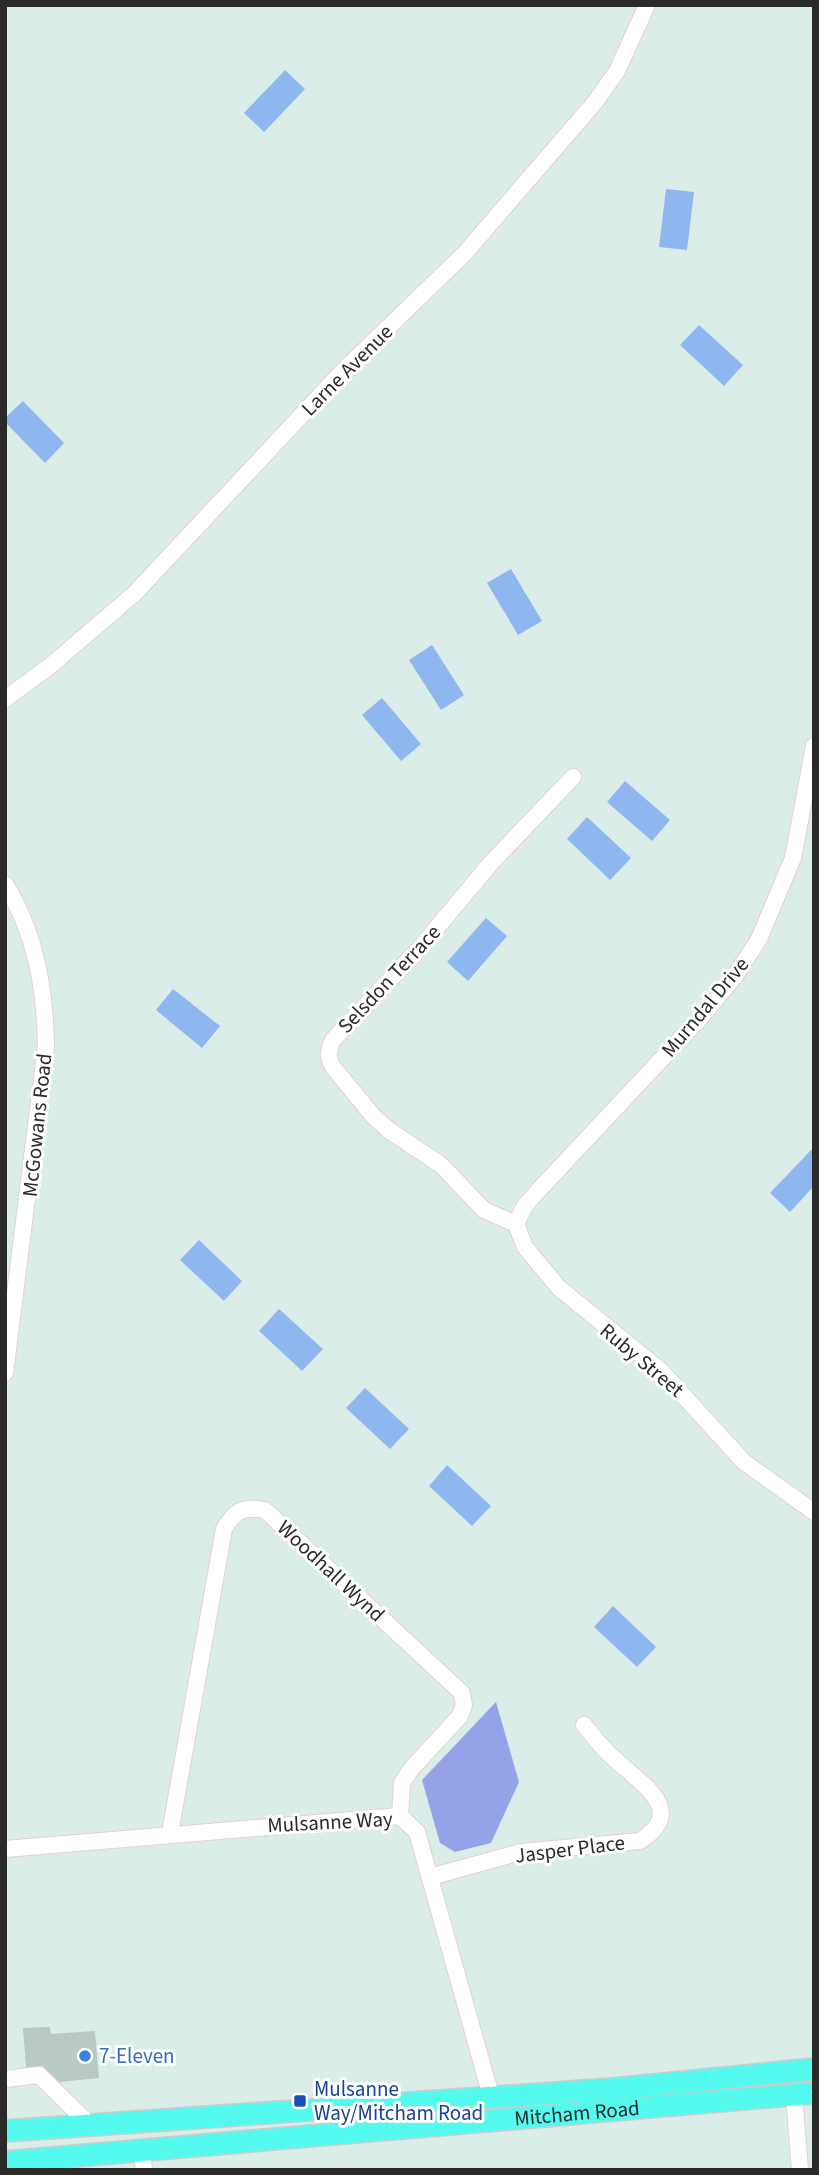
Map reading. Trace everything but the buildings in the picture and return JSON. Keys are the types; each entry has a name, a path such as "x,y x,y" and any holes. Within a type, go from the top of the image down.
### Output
{"main road":[{"name":"Mitcham Road","path":"5,2130 491,2096 803,2070"},
{"path":"803,2070 804,2094"},
{"name":"Mitcham Road","path":"5,2162 44,2159 143,2160 495,2120 804,2094"},
{"path":"491,2096 495,2120"},
{"path":"138,2122 143,2160"}],"street":[{"name":"Larne Avenue","path":"5,699 60,658 134,594 343,371 465,253 596,102 617,71 647,5"},
{"name":"Murndal Drive","path":"516,1224 524,1207 536,1192 701,1017 735,976 759,939 793,858 814,746"},
{"name":"Selsdon Terrace","path":"516,1224 484,1210 441,1165 373,1116 333,1068 328,1058 328,1049 333,1040 573,777"},
{"name":"McGowans Road","path":"5,884 29,930 38,963 45,999 46,1046 5,1373"},
{"name":"Ruby Street","path":"516,1224 525,1247 559,1289 660,1370 744,1462 814,1512"},
{"name":"Woodhall Wynd","path":"170,1833 224,1530 233,1514 248,1507 265,1510 462,1693 464,1705 460,1716 412,1768 402,1783 400,1816"},
{"name":"Jasper Place","path":"430,1877 521,1852 640,1841 651,1835 659,1824 661,1811 657,1796 615,1760 584,1725"},
{"name":"Mulsanne Way","path":"5,1849 170,1833 400,1816 417,1832 491,2096"},
{"path":"5,2079 39,2075 90,2125"},
{"path":"800,2170 804,2094"},
{"path":"44,2159 69,2170"}],"shaded area":[{"path":"285,70 305,89 264,132 244,113"},
{"path":"666,189 694,192 687,250 659,247"},
{"path":"699,325 743,365 724,386 680,345"},
{"path":"23,401 64,443 45,463 5,422 5,418"},
{"path":"511,569 542,621 518,635 487,583"},
{"path":"432,645 464,695 441,710 409,660"},
{"path":"382,698 421,744 401,761 362,715"},
{"path":"625,781 670,820 652,841 607,802"},
{"path":"587,817 631,858 610,880 567,839"},
{"path":"486,918 507,936 468,981 447,962"},
{"path":"173,989 220,1026 202,1048 156,1010"},
{"path":"811,1150 814,1152 814,1186 790,1212 770,1193"},
{"path":"199,1240 242,1281 224,1301 180,1260"},
{"path":"279,1309 323,1349 302,1371 259,1331"},
{"path":"365,1388 409,1429 390,1449 346,1408"},
{"path":"447,1465 491,1506 472,1526 429,1486"},
{"path":"613,1606 656,1647 637,1667 594,1627"},
{"path":"496,1702 519,1782 491,1843 455,1852 440,1843 422,1780"}],"place":[{"name":"7-Eleven","path":"85,2056"},
{"name":"Mulsanne Way/Mitcham Road","path":"300,2101"}]}
